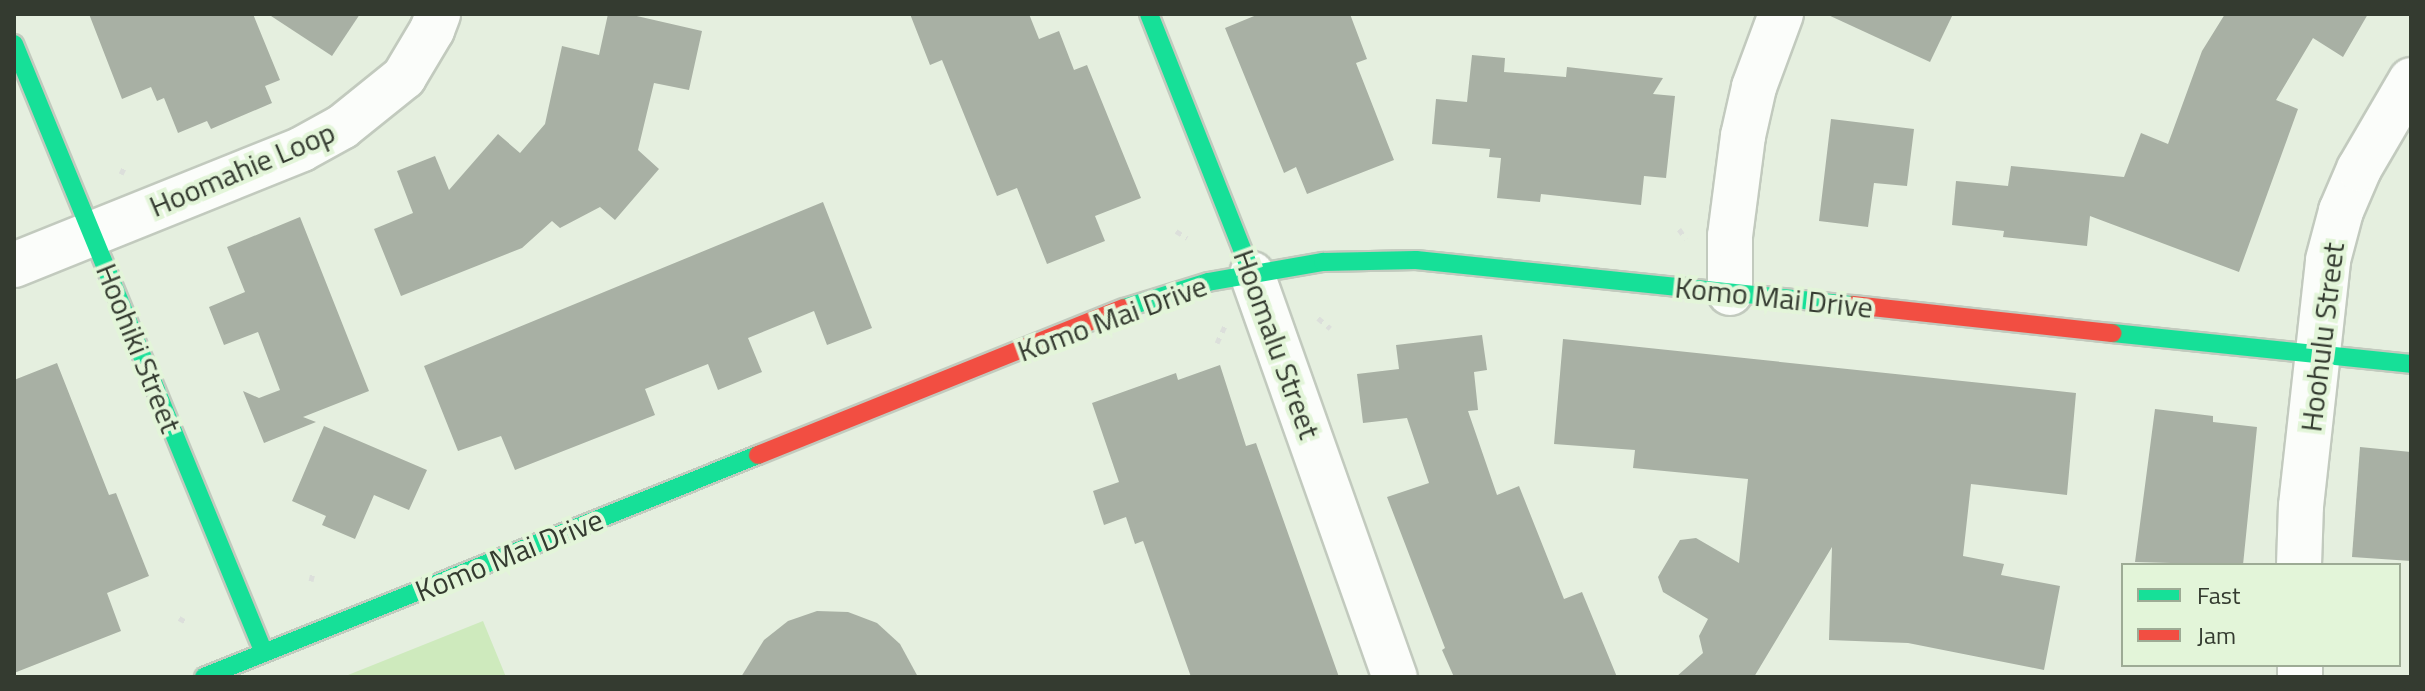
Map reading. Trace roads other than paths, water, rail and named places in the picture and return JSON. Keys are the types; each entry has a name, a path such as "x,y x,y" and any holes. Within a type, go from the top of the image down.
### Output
{"street":[{"name":"Hoomahie Loop","path":"14,265 302,149 342,127 404,77 438,14"},
{"name":"Hoomalu Street","path":"1149,14 1252,274 1395,677"},
{"path":"1730,293 1730,236 1743,136 1754,87 1781,14"},
{"name":"Hoohiki Street","path":"14,44 264,653"},
{"name":"Hoohulu Street","path":"2299,563 2328,260 2341,211 2359,169 2411,80"},
{"name":"Komo Mai Drive","path":"204,677 1143,301 1188,286 1323,262 1416,260 2411,364"}]}
